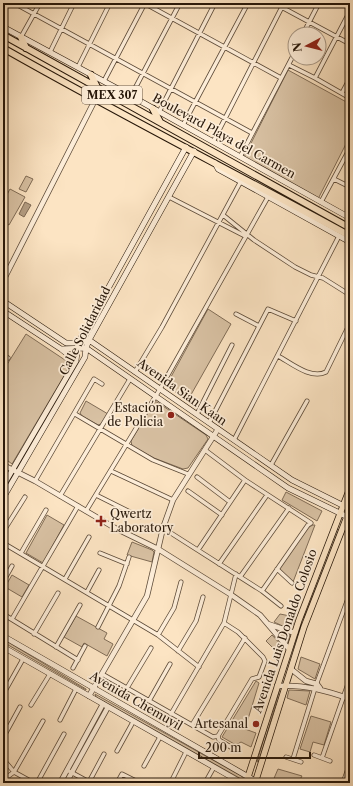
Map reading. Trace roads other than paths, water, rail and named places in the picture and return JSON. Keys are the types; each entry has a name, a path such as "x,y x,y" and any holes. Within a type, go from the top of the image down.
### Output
{"highway":[{"name":"MEX 307","path":"3,35 350,228"},
{"path":"21,37 26,48"},
{"name":"MEX 307","path":"3,48 95,100 286,200 350,236"},
{"path":"91,75 97,87"},
{"path":"156,110 160,122"},
{"path":"220,156 227,156 350,218"}],"main road":[{"name":"Boulevard Playa del Carmen","path":"3,27 104,81 350,218"},
{"name":"Calle Solidaridad","path":"3,486 76,361 78,346 186,147"},
{"name":"Calle Solidaridad","path":"3,498 85,356 89,340 194,151"},
{"path":"214,162 218,169 350,242"},
{"path":"166,183 174,187"},
{"path":"161,192 169,197"},
{"path":"3,301 66,343 86,348"},
{"path":"3,311 61,349 76,361"},
{"path":"61,349 78,346 89,340"},
{"name":"Avenida Sian Kaan","path":"89,340 292,480 350,509"},
{"name":"Avenida Sian Kaan","path":"86,348 288,488 349,518"},
{"name":"Avenida Luis Donaldo Colosio","path":"246,783 299,620 339,513 350,488"},
{"path":"314,502 319,493"},
{"name":"Avenida Luis Donaldo Colosio","path":"256,782 306,622 349,518 350,509"},
{"path":"299,620 306,622"},
{"path":"295,633 299,643"},
{"name":"Avenida Chemuyil","path":"3,636 256,782"},
{"name":"Avenida Chemuyil","path":"3,647 242,783"},
{"path":"252,764 260,767"}],"street":[{"path":"14,3 252,133"},
{"path":"21,37 40,3"},
{"path":"50,52 74,3"},
{"path":"78,67 110,3"},
{"path":"104,81 145,3 281,78"},
{"path":"131,96 180,3"},
{"path":"156,110 171,88 214,3"},
{"path":"183,125 248,3"},
{"path":"274,3 350,44"},
{"path":"213,142 284,3"},
{"path":"307,26 319,3"},
{"path":"315,78 338,37 350,11"},
{"path":"240,157 288,66"},
{"path":"291,66 350,98"},
{"path":"342,93 350,78"},
{"path":"3,281 95,100"},
{"path":"321,202 350,148"},
{"path":"334,179 350,187"},
{"path":"135,372 162,327 241,181"},
{"path":"169,197 218,224 246,235"},
{"path":"86,511 160,389 268,197"},
{"path":"223,215 246,235 295,267 310,275 323,278 350,295"},
{"path":"234,440 340,236"},
{"path":"210,423 259,326 270,308 296,321"},
{"path":"236,314 259,326"},
{"path":"278,356 312,374 320,376 326,372 350,323"},
{"path":"197,414 232,345"},
{"path":"3,355 8,358"},
{"path":"35,481 94,379 102,384"},
{"path":"60,496 130,379"},
{"path":"270,465 307,401"},
{"path":"75,414 153,460 188,474"},
{"path":"89,696 147,596 163,528 173,500 188,474 218,429"},
{"path":"205,450 245,480 312,523 308,525 262,591"},
{"path":"3,465 12,471 35,481 114,528 158,549 230,594 260,615 289,649"},
{"path":"111,471 173,500"},
{"path":"197,477 230,502"},
{"path":"198,550 245,480"},
{"path":"188,491 222,515"},
{"path":"96,495 140,517"},
{"path":"219,564 267,495"},
{"path":"3,532 25,497"},
{"path":"12,619 78,506"},
{"path":"240,577 289,508"},
{"path":"21,553 46,510"},
{"path":"163,528 262,591 281,606"},
{"path":"65,579 89,537"},
{"path":"3,543 133,620 178,650 199,667"},
{"path":"100,553 127,564"},
{"path":"98,627 119,586 129,557"},
{"path":"3,582 12,566"},
{"path":"277,569 292,583"},
{"path":"87,592 99,570"},
{"path":"171,714 224,623 236,574"},
{"path":"158,636 174,608 181,582"},
{"path":"34,634 58,593"},
{"path":"293,759 350,593"},
{"path":"178,650 196,621 203,596"},
{"path":"56,647 80,605"},
{"path":"3,614 78,660"},
{"path":"218,736 252,679 259,677 265,662 263,657 245,638 224,623"},
{"path":"268,624 295,633"},
{"path":"192,725 220,682 245,638"},
{"path":"74,668 85,646"},
{"path":"127,688 151,648"},
{"path":"5,691 23,659"},
{"path":"149,701 170,664"},
{"path":"291,669 306,681 317,687 350,699"},
{"path":"31,705 50,674"},
{"path":"102,674 213,737 218,736"},
{"path":"322,758 350,678"},
{"path":"277,686 286,685 317,687"},
{"path":"60,720 76,689"},
{"path":"60,783 69,772 106,706"},
{"path":"3,738 20,707"},
{"path":"3,780 14,772 43,721"},
{"path":"117,751 133,722"},
{"path":"3,759 14,772 36,783 64,734"},
{"path":"218,736 219,740 234,749"},
{"path":"144,766 160,737"},
{"path":"172,780 186,752"},
{"path":"69,772 90,783 104,754"},
{"path":"314,755 330,761"},
{"path":"286,757 301,762"},
{"path":"343,783 350,763"},
{"path":"205,783 214,767"},
{"path":"66,783 69,772"},
{"path":"117,783 122,774 140,783"},
{"path":"304,783 310,783"}],"place":[{"name":"Estación de Policia","path":"171,415"},
{"name":"Qwertz Laboratory","path":"101,521"},
{"name":"Artesanal","path":"256,724"}]}
